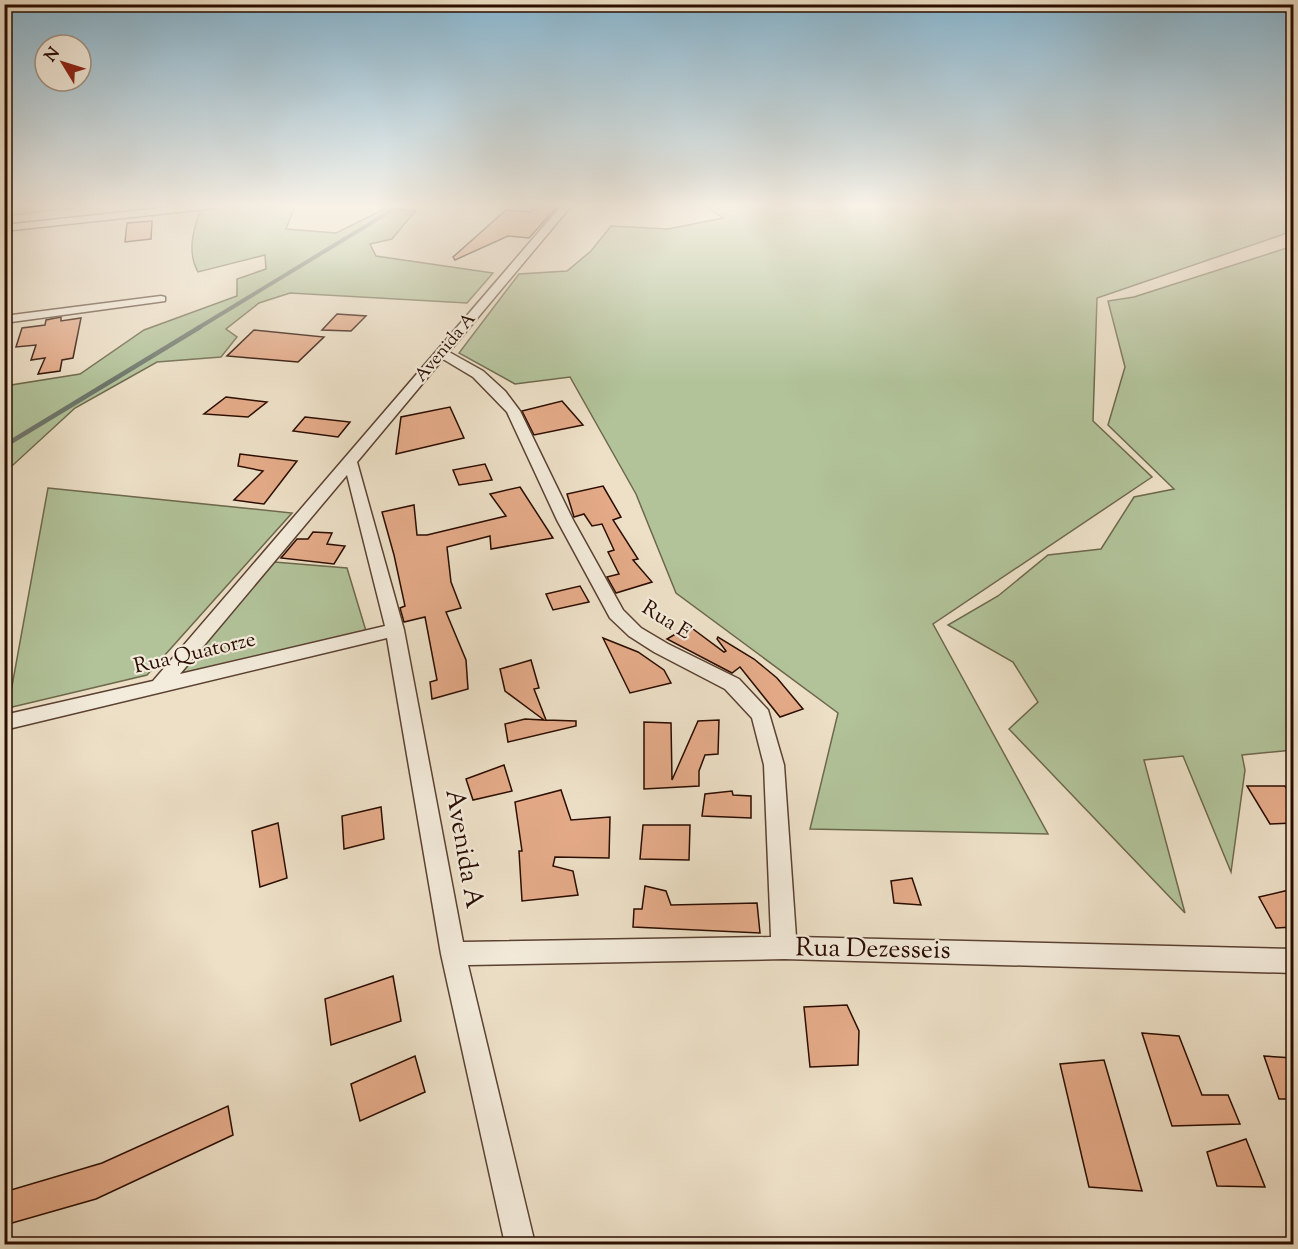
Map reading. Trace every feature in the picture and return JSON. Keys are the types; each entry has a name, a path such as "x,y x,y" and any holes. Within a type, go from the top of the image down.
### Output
{"street":[{"name":"Avenida A","path":"159,686 351,463 516,264"},
{"path":"4,320 161,299"},
{"name":"Rua E","path":"441,353 478,374 500,394 513,411 565,520 616,614 635,632 661,648 732,684 761,715 774,765 784,948"},
{"name":"Avenida A","path":"351,463 395,630 453,954 520,1245"},
{"name":"Rua Quatorze","path":"4,723 395,630"},
{"name":"Rua Dezesseis","path":"453,954 784,948 1293,961"}],"green space":[{"path":"195,264 228,264 198,272"},
{"path":"266,264 433,264 493,273 467,303 290,293 259,303 226,329 237,337 221,357 157,362 75,408 13,465 5,469 5,386 80,374 144,330 237,296 237,279 266,269"},
{"path":"575,264 1196,264 1097,298 1093,421 1152,477 933,624 1048,834 810,829 838,713 676,593 636,494 570,377 515,384 459,353 519,274 567,271"},
{"path":"1236,264 1293,264 1293,750 1242,755 1245,770 1231,872 1183,756 1144,760 1185,913 1009,729 1038,702 1013,662 948,625 998,596 1048,555 1101,549 1134,497 1174,489 1108,425 1125,367 1108,301 1134,297"},
{"path":"48,488 292,513 147,675 8,708"},
{"path":"274,562 347,568 366,631 179,675"}],"building":[{"path":"337,314 366,316 351,331 322,330"},
{"path":"61,317 61,321 81,318 73,358 62,360 60,371 38,374 45,358 31,360 36,345 16,347 22,328 45,325 46,320"},
{"path":"254,330 324,337 298,362 227,356"},
{"path":"226,397 267,402 248,417 204,414"},
{"path":"562,401 583,425 534,435 522,411"},
{"path":"450,407 464,438 396,454 401,417"},
{"path":"305,417 350,422 338,437 293,431"},
{"path":"240,454 297,461 264,504 234,500 263,471 238,466"},
{"path":"485,464 492,480 459,485 453,470"},
{"path":"603,486 621,517 613,520 638,559 633,560 652,582 616,593 607,577 619,574 608,552 614,550 602,524 592,526 584,514 574,517 567,494"},
{"path":"520,487 553,538 491,549 490,536 447,547 451,582 461,608 446,612 466,660 468,689 432,699 430,682 437,680 425,617 404,622 400,608 405,606 382,512 414,505 417,535 427,535 506,516 490,494"},
{"path":"313,532 332,533 327,544 345,546 334,564 281,558 297,539 308,539"},
{"path":"580,586 589,602 553,610 546,594"},
{"path":"689,626 724,652 726,651 717,639 718,637 754,659 777,678 803,709 780,717 740,667 732,673 667,639"},
{"path":"603,638 638,652 664,670 671,683 630,693"},
{"path":"531,660 539,688 534,689 546,720 576,721 576,726 508,742 505,724 525,719 544,720 505,691 500,669"},
{"path":"719,720 718,754 705,755 699,771 699,786 644,789 644,722 671,723 672,780 698,721"},
{"path":"504,765 512,791 473,800 466,779"},
{"path":"1247,786 1285,786 1293,799 1293,823 1270,824"},
{"path":"561,790 571,820 610,817 609,858 555,857 553,866 573,871 578,895 522,901 519,851 522,851 515,802"},
{"path":"732,791 733,795 751,796 751,818 702,816 705,794"},
{"path":"381,807 384,839 344,849 342,816"},
{"path":"278,823 287,878 260,887 252,831"},
{"path":"643,825 690,825 689,860 640,859"},
{"path":"912,878 921,905 894,903 891,881"},
{"path":"645,886 666,891 671,905 757,903 760,933 633,927 634,909 642,909"},
{"path":"1293,889 1293,927 1276,928 1259,897"},
{"path":"393,976 401,1021 331,1045 325,999"},
{"path":"847,1005 859,1031 858,1065 810,1067 804,1007"},
{"path":"1142,1033 1179,1036 1202,1095 1228,1095 1240,1124 1172,1126"},
{"path":"415,1056 425,1092 360,1121 351,1084"},
{"path":"1264,1056 1293,1058 1293,1099 1279,1099"},
{"path":"1104,1060 1142,1191 1089,1187 1060,1064"},
{"path":"228,1106 233,1135 96,1199 5,1225 4,1192 102,1163"},
{"path":"1246,1139 1265,1187 1217,1186 1207,1152"}],"waterway":[{"path":"198,328 303,264"},
{"path":"4,446 200,327"}]}
